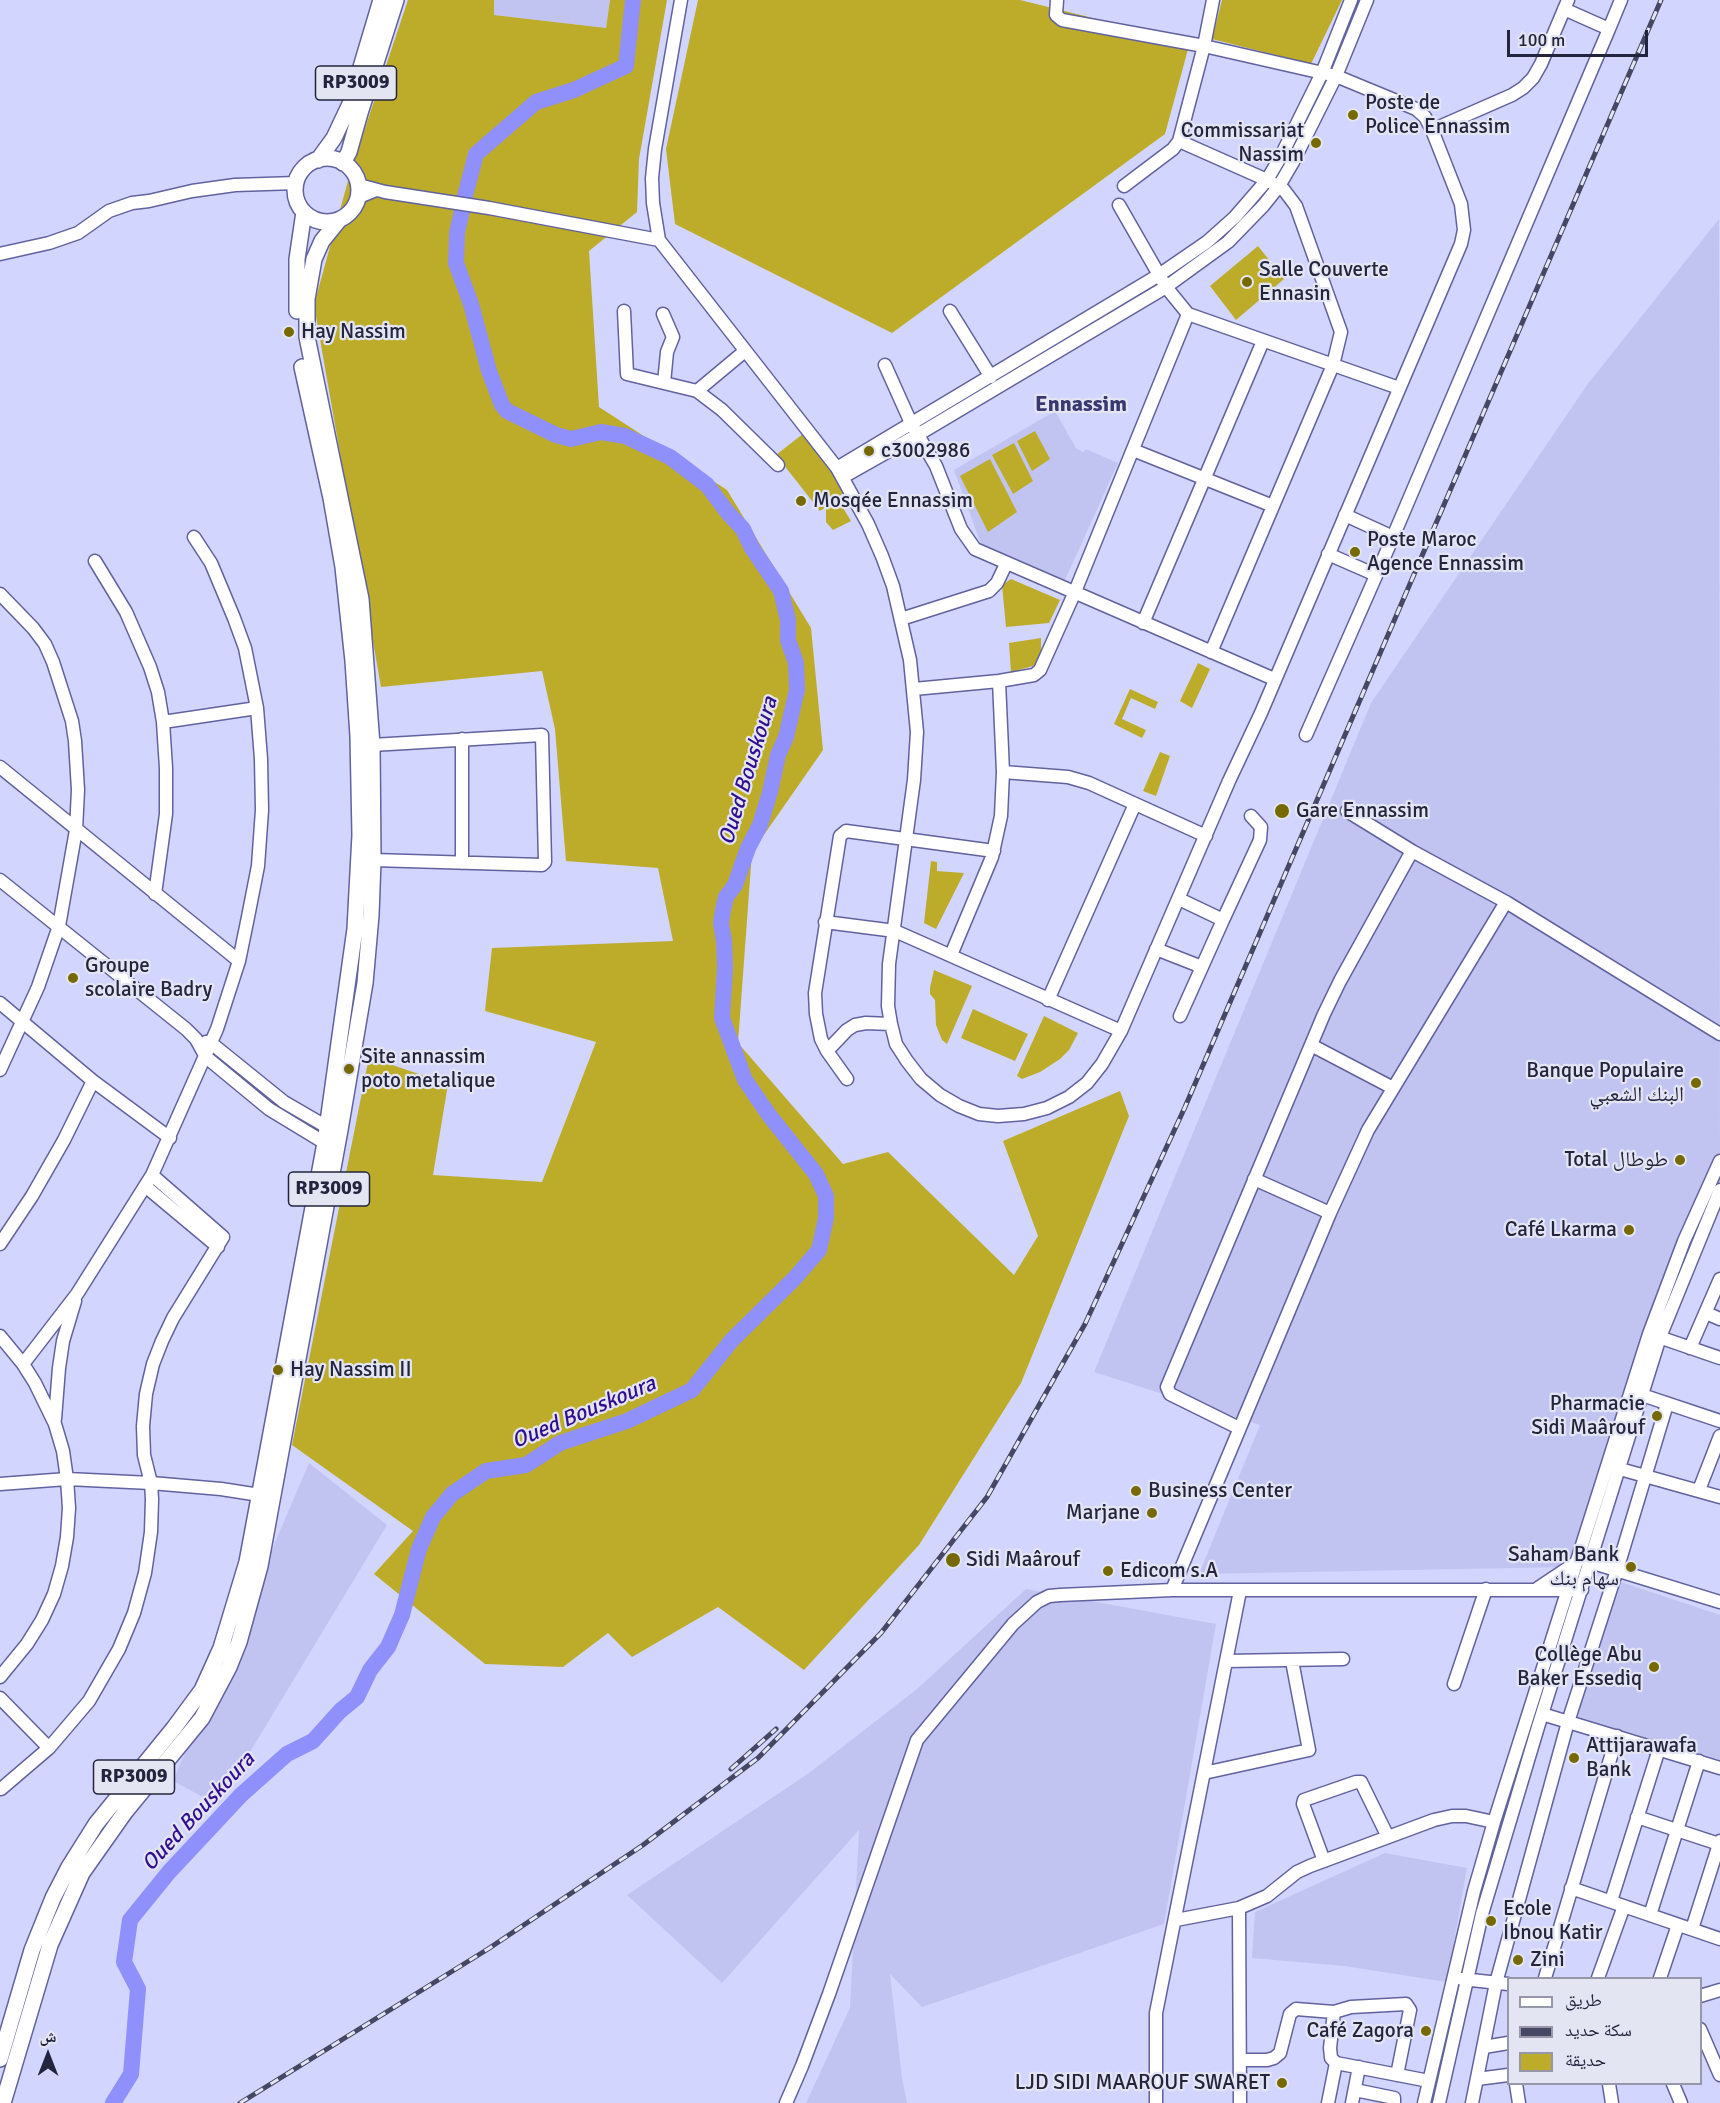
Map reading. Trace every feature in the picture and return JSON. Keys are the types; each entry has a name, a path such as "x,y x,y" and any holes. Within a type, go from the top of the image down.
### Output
{"main road":[{"name":"RP3009","path":"334,1129 357,906 360,835 358,736 343,567 331,498 298,346 297,259 304,212 297,199 297,183 306,167 318,160 334,138 350,104 381,0"},
{"name":"RP3009","path":"344,163 396,0"},
{"path":"318,160 331,159 344,163 351,170 359,191"},
{"name":"RP3009","path":"3,2103 50,1945 82,1873 125,1812 201,1718 229,1667 239,1642 260,1566 267,1496 334,1129 365,983 371,915 372,744 364,637 356,569 307,337 307,299 314,259 322,241 339,220 352,211 359,191"},
{"path":"304,212 321,221 339,220"},
{"name":"RP3009","path":"0,2059 32,1950 69,1867 96,1824 202,1690 221,1648 267,1496"}],"street":[{"path":"681,0 652,178 653,203 659,240 840,472 882,556 901,619 914,689 917,732 907,840 888,984 891,1024 896,1044 921,1079 940,1095 959,1106 979,1114 998,1116 1024,1114 1047,1108 1070,1097 1087,1083 1102,1064 1120,1031 1261,713 1461,244 1464,230 1461,204 1432,130 1425,117 1416,109 1336,76 1204,46 1062,20 1056,15 1057,0"},
{"path":"1124,186 1173,149 1179,141 1204,46 1213,0"},
{"path":"840,472 918,434 1166,287 1228,242 1251,220 1273,183 1322,73 1351,0"},
{"path":"840,472 910,423 991,377 1159,275 1214,236 1293,162 1336,76 1367,0"},
{"path":"1306,735 1393,537 1621,0"},
{"path":"1432,130 1523,88 1533,78 1541,64 1566,5 1609,29"},
{"path":"1179,141 1284,190 1296,206 1340,328 1341,338 1333,365 1211,652"},
{"path":"0,254 49,243 78,233 109,212 132,203 235,185 297,183"},
{"path":"359,191 376,190 489,208 659,240"},
{"path":"1119,205 1166,287 1188,314 1399,388"},
{"path":"624,311 627,374 697,391 722,410 778,465"},
{"path":"950,311 991,377"},
{"path":"663,314 673,337 667,352 664,383"},
{"path":"914,689 1028,677 1040,670 1074,594 1188,314"},
{"path":"1143,623 1263,340"},
{"path":"697,391 745,351"},
{"path":"885,365 910,423 936,466 968,540 975,549 1274,679"},
{"path":"1133,450 1273,506"},
{"path":"1345,515 1393,537"},
{"path":"23,1364 77,1294 152,1174 212,1043 239,961 258,866 260,844 261,759 257,708 245,648 234,618 211,562 194,537"},
{"path":"1328,554 1376,575"},
{"path":"95,561 126,612 158,692 163,722 166,814 155,894"},
{"path":"901,619 988,591 997,583 1006,564"},
{"path":"0,594 45,644 64,692 72,721 78,790 76,830 59,926 38,987 0,1070"},
{"path":"951,955 994,851 1001,816 1003,772 999,681"},
{"path":"163,722 257,708"},
{"path":"372,744 542,735 545,862 542,865 373,860"},
{"path":"462,739 462,863"},
{"path":"0,767 239,961"},
{"path":"1003,772 1068,777 1089,783 1206,836"},
{"path":"1048,1000 1135,804"},
{"path":"1347,811 1413,851 1506,902 1720,1034"},
{"path":"1180,1016 1260,840 1261,827 1251,816"},
{"path":"847,1079 821,1039 817,1023 815,993 825,922 842,832 994,851"},
{"path":"1239,1428 1170,1394 1167,1387 1340,981 1413,851"},
{"path":"0,880 186,1029 196,1039 206,1057 279,1117 331,1145"},
{"path":"1179,899 1223,920"},
{"path":"1172,1590 1330,1213 1368,1130 1506,902"},
{"path":"825,922 894,931 1120,1031"},
{"path":"1156,949 1202,967"},
{"path":"0,1003 93,1081 170,1138"},
{"path":"827,1051 855,1025 891,1024"},
{"path":"196,1039 212,1043 284,1102 334,1129"},
{"path":"1311,1045 1393,1088"},
{"path":"0,1244 43,1177 93,1081"},
{"path":"1709,1217 1720,1161"},
{"path":"1,1789 49,1748 89,1701 110,1667 127,1631 140,1593 149,1553 152,1516 151,1483 144,1455 143,1426 146,1394 153,1364 173,1318 218,1247 222,1236 152,1174"},
{"path":"1254,1179 1330,1213"},
{"path":"145,1186 218,1247"},
{"path":"1424,2103 1474,1891 1577,1562 1655,1336 1720,1190"},
{"path":"1690,1348 1720,1280"},
{"path":"55,1424 62,1350 77,1294"},
{"path":"1706,1313 1720,1319"},
{"path":"0,1336 35,1383 55,1424 68,1479 69,1508 62,1566 54,1594 27,1644 0,1677"},
{"path":"1655,1336 1720,1358"},
{"path":"1439,2103 1482,1914 1542,1714 1620,1469 1642,1395 1655,1336"},
{"path":"1642,1395 1720,1421"},
{"path":"1472,2103 1484,2047 1568,1722 1667,1404"},
{"path":"1699,1490 1720,1436"},
{"path":"1620,1469 1720,1497"},
{"path":"0,1484 68,1479 151,1483 267,1496"},
{"path":"1537,1589 1577,1562"},
{"path":"1590,1562 1720,1602"},
{"path":"1454,1684 1486,1589"},
{"path":"786,2103 825,2004 914,1747 925,1729 1013,1624 1037,1602 1060,1594 1172,1590 1582,1590"},
{"path":"1156,2103 1156,2013 1240,1591"},
{"path":"1226,1661 1343,1659"},
{"path":"1204,1773 1309,1750 1292,1661"},
{"path":"0,1698 49,1748"},
{"path":"1542,1714 1720,1768"},
{"path":"1545,1977 1617,1736"},
{"path":"1611,1901 1659,1749"},
{"path":"1650,1915 1699,1761"},
{"path":"1324,1861 1304,1800 1361,1782 1388,1837"},
{"path":"1176,1920 1239,1908 1267,1896 1297,1872 1434,1820 1466,1816 1494,1822"},
{"path":"1637,1817 1720,1843 1692,1929"},
{"path":"1571,1888 1720,1939"},
{"path":"1598,1977 1624,1906"},
{"path":"1239,1908 1240,2103"},
{"path":"1660,1977 1678,1925"},
{"path":"1454,1978 1502,1984"},
{"path":"1702,1996 1720,1990"},
{"path":"1240,2060 1267,2060 1280,2053 1290,2014 1296,2009 1334,2012 1351,2007 1402,2004 1408,2005 1410,2010 1397,2074"},
{"path":"1334,2012 1330,2048 1331,2058 1336,2063 1429,2081"},
{"path":"1702,2031 1720,2074"},
{"path":"1484,2047 1507,2043"},
{"path":"1328,2103 1336,2063"},
{"path":"1359,2067 1353,2097 1394,2098 1394,2103"},
{"path":"1477,2079 1507,2075"},
{"path":"1516,2085 1519,2103"},
{"path":"1609,2085 1612,2103"},
{"path":"1673,2085 1681,2103"}],"shaded area":[{"path":"494,0 610,0 606,28 494,15"},
{"path":"1719,219 1720,1206 1566,1567 1199,1574 1260,1425 1094,1372 1371,703 1587,385"},
{"path":"1055,411 1076,448 1083,452 1086,449 1118,463 1065,580 981,544 954,470"},
{"path":"309,1463 387,1525 218,1805 173,1781"},
{"name":"Collège Abu Baker Essediq","path":"1615,1580 1720,1615 1720,1764 1572,1720"},
{"path":"1026,1589 1216,1624 1164,1924 922,2007 890,1974 907,2103 806,2103 850,2008 859,1830 722,1983 627,1895 809,1773 917,1689"},
{"path":"1385,1853 1467,1868 1447,1982 1344,1966 1252,1958 1255,1912"}],"green space":[{"path":"408,0 494,0 494,15 606,28 610,0 667,0 639,159 637,212 589,251 599,407 727,490 811,628 823,750 752,852 738,1043 843,1164 888,1152 1014,1275 1038,1236 1003,1141 1120,1091 1129,1116 1021,1383 919,1545 804,1670 718,1607 632,1657 608,1633 563,1667 485,1664 374,1574 413,1531 292,1445 369,1057 448,1084 433,1175 542,1182 596,1042 485,1011 492,948 673,941 658,868 566,861 555,729 542,671 381,687 314,305 351,170"},
{"path":"698,0 1020,0 1190,42 1165,134 892,333 675,224 666,149"},
{"path":"1222,0 1342,0 1311,64 1212,39"},
{"name":"Salle Couverte Ennasin","path":"1258,246 1284,279 1236,320 1210,286"},
{"path":"1035,431 1050,459 1032,471 1017,441"},
{"path":"804,433 847,490 837,498 851,521 833,530 826,522 826,507 820,511 776,455"},
{"path":"1014,443 1033,481 1013,494 992,455"},
{"path":"990,459 1017,512 988,532 960,476"},
{"path":"1011,579 1060,600 1049,623 1006,627 1002,585"},
{"path":"1041,638 1041,656 1037,663 1011,672 1009,643"},
{"path":"1198,663 1210,669 1192,708 1180,701"},
{"path":"1130,689 1158,702 1155,709 1131,698 1122,719 1146,730 1142,738 1114,724"},
{"path":"1160,752 1170,756 1156,796 1143,791"},
{"path":"931,861 937,862 937,871 964,873 936,929 924,923"},
{"path":"934,970 972,986 947,1044 942,1040 936,1025 935,1000 930,994"},
{"path":"973,1009 1028,1034 1015,1061 961,1038"},
{"path":"1044,1016 1078,1033 1069,1050 1060,1059 1040,1072 1022,1079 1017,1076"}],"waterway":[{"name":"Oued Bouskoura","path":"113,2103 131,2074 138,1989 124,1962 130,1920 169,1872 241,1795 287,1754 313,1741 340,1711 357,1697 370,1670 388,1647 402,1615 419,1549 433,1517 452,1494 486,1471 526,1465 560,1443 627,1421 692,1390 732,1340 794,1279 819,1250 826,1218 826,1196 816,1174 769,1115 745,1080 722,1018 725,967 721,923 723,910 726,897 735,885 748,848 760,825 778,755 786,737 797,690 796,663 788,640 788,620 781,591 752,548 743,529 707,485 670,457 625,436 601,432 571,439 556,435 507,411 502,405 489,371 471,304 456,263 457,233 476,154 536,102 574,90 626,66 633,0"}],"railway":[{"path":"240,2103 488,1949 643,1845 758,1758 881,1633 987,1497 1085,1324 1185,1107 1661,0"},
{"path":"731,1769 776,1729"}],"place":[{"name":"Poste de Police Ennassim","path":"1353,115"},
{"name":"Commissariat Nassim","path":"1316,143"},
{"name":"Salle Couverte Ennasin","path":"1247,282"},
{"name":"Hay Nassim","path":"289,332"},
{"name":"c3002986","path":"869,451"},
{"name":"Mosqée Ennassim","path":"801,501"},
{"name":"Poste Maroc Agence Ennassim","path":"1355,552"},
{"name":"Gare Ennassim","path":"1282,811"},
{"name":"Groupe scolaire Badry","path":"73,978"},
{"name":"Site annassim poto metalique","path":"349,1069"},
{"name":"Banque Populaire البنك الشعبي","path":"1696,1083"},
{"name":"Total طوطال","path":"1680,1160"},
{"name":"Café Lkarma","path":"1629,1230"},
{"name":"Hay Nassim II","path":"278,1370"},
{"name":"Pharmacie Sidi Maârouf","path":"1657,1416"},
{"name":"Business Center","path":"1136,1491"},
{"name":"Marjane","path":"1152,1513"},
{"name":"Sidi Maârouf","path":"953,1560"},
{"name":"Saham Bank سهام بنك","path":"1631,1567"},
{"name":"Edicom s.A","path":"1108,1571"},
{"name":"Collège Abu Baker Essediq","path":"1654,1667"},
{"name":"Attijarawafa Bank","path":"1574,1758"},
{"name":"Ecole Ibnou Katir","path":"1491,1921"},
{"name":"Zini","path":"1518,1960"},
{"name":"Café Zagora","path":"1426,2031"},
{"name":"LJD SIDI MAAROUF SWARET","path":"1282,2083"}],"district":[{"name":"Ennassim","path":"1081,405"}]}
